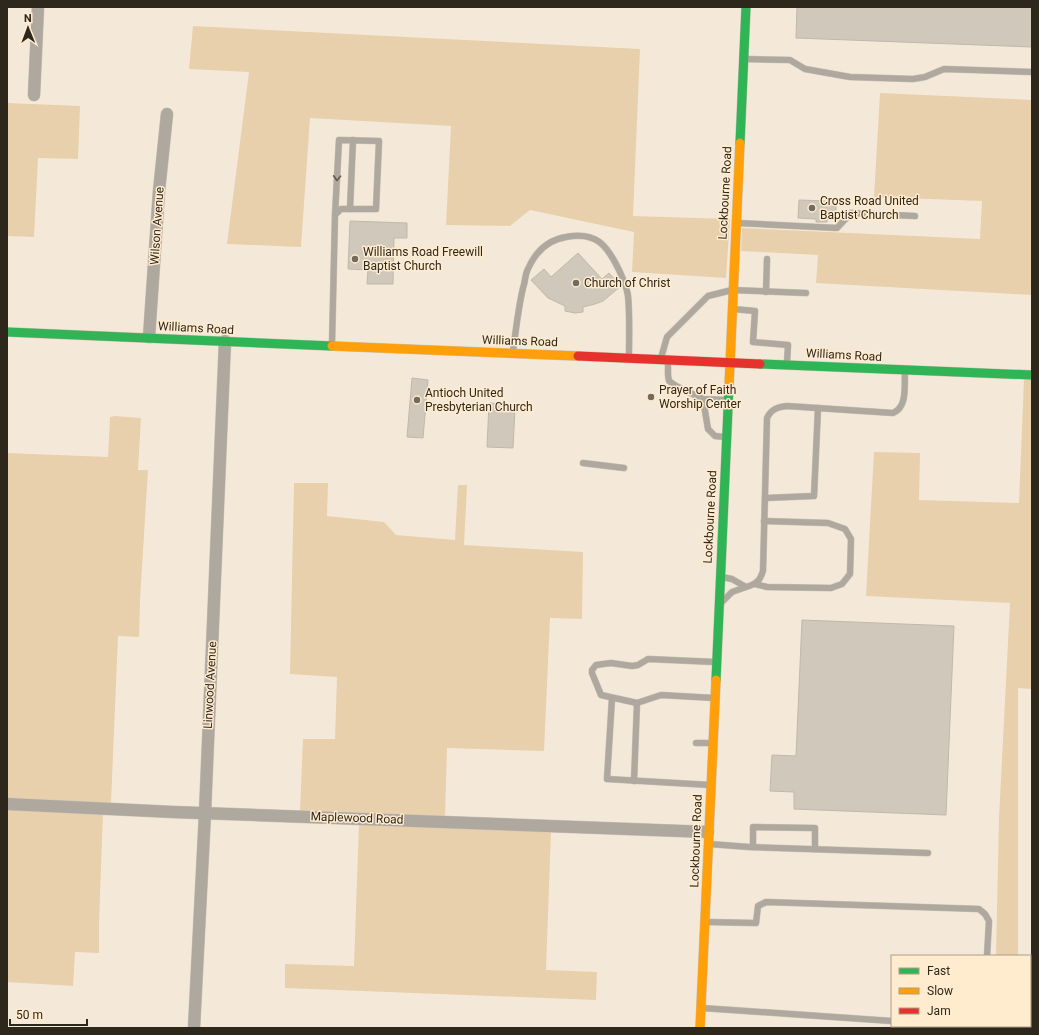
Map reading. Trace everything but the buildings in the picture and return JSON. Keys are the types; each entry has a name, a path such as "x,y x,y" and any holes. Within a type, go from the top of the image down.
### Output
{"street":[{"path":"34,95 38,7"},
{"name":"Lockbourne Road","path":"700,1028 715,662 746,7"},
{"name":"Wilson Avenue","path":"148,337 159,192 167,114"},
{"name":"Williams Road","path":"7,332 1032,375"},
{"name":"Linwood Avenue","path":"194,1028 226,341"},
{"name":"Maplewood Road","path":"7,804 708,838"}],"lane":[{"path":"743,59 790,60 805,69 850,77 913,79 925,77 944,69 1032,72"},
{"path":"332,345 335,215 339,140 379,141 376,209 341,209 335,215"},
{"path":"350,209 353,140"},
{"path":"735,223 837,228 851,213 915,216"},
{"path":"513,353 527,271 535,256 550,242 559,238 590,236 600,241 607,248 625,284 629,307 629,358"},
{"path":"766,292 767,259"},
{"path":"727,400 704,399 676,386 669,381 665,359 667,337 708,296 732,290 806,293"},
{"path":"731,309 755,311 753,342 788,345 787,364"},
{"path":"755,584 760,580 763,571 767,418 769,413 773,409 780,407 893,413 899,411 903,406 905,370"},
{"path":"704,399 708,429 715,436 726,437"},
{"path":"765,498 814,496 818,408"},
{"path":"583,463 624,468"},
{"path":"718,605 732,592 746,586 755,584 767,586 831,588 842,584 850,574 851,539 846,529 828,523 764,521"},
{"path":"719,576 732,579 746,586"},
{"path":"714,698 661,695 637,703 612,698 601,695 592,670 596,665 611,663 632,666 648,659 715,662"},
{"path":"612,698 607,779 710,785"},
{"path":"634,781 637,703"},
{"path":"696,743 712,743"},
{"path":"753,847 753,827 815,828 815,849"},
{"path":"708,838 753,847 928,853"},
{"path":"704,922 756,923 758,906 766,902 979,909 985,914 989,921 987,955"},
{"path":"701,1008 891,1021"}],"shaded area":[{"path":"193,26 640,49 633,216 730,219 726,278 632,272 634,232 530,210 510,226 446,225 451,126 310,118 301,247 227,244 249,72 189,69"},
{"path":"880,93 1032,100 1032,295 816,283 818,255 741,251 742,228 980,239 982,201 874,197"},
{"path":"7,103 80,106 78,159 38,158 34,237 7,236"},
{"path":"1024,379 1032,379 1032,689 1018,688 1018,955 996,955 999,818 1010,603 866,596 874,452 920,453 919,500 1019,503"},
{"path":"110,417 141,418 138,470 148,470 139,637 118,636 111,803 7,799 7,453 108,457"},
{"path":"294,483 328,483 327,516 384,522 396,535 455,540 458,485 467,485 464,545 583,552 582,619 550,618 544,751 447,748 445,817 300,812 303,739 335,739 337,677 290,674"},
{"path":"7,808 103,812 99,953 75,952 73,986 7,982"},
{"path":"359,823 551,831 546,970 597,972 596,1000 285,988 285,964 354,966"}],"traffic: fast":[{"path":"740,143 746,7"},
{"path":"7,332 332,346"},
{"path":"760,364 1032,375"},
{"path":"716,680 729,386"}],"traffic: slow":[{"path":"729,386 740,143"},
{"path":"332,346 578,356"},
{"path":"700,1028 716,680"}],"traffic: jam":[{"path":"578,356 760,364"}],"place":[{"name":"Cross Road United Baptist Church","path":"812,208"},
{"name":"Williams Road Freewill Baptist Church","path":"355,259"},
{"name":"Church of Christ","path":"576,283"},
{"name":"Prayer of Faith Worship Center","path":"651,397"},
{"name":"Antioch United Presbyterian Church","path":"417,400"}]}
